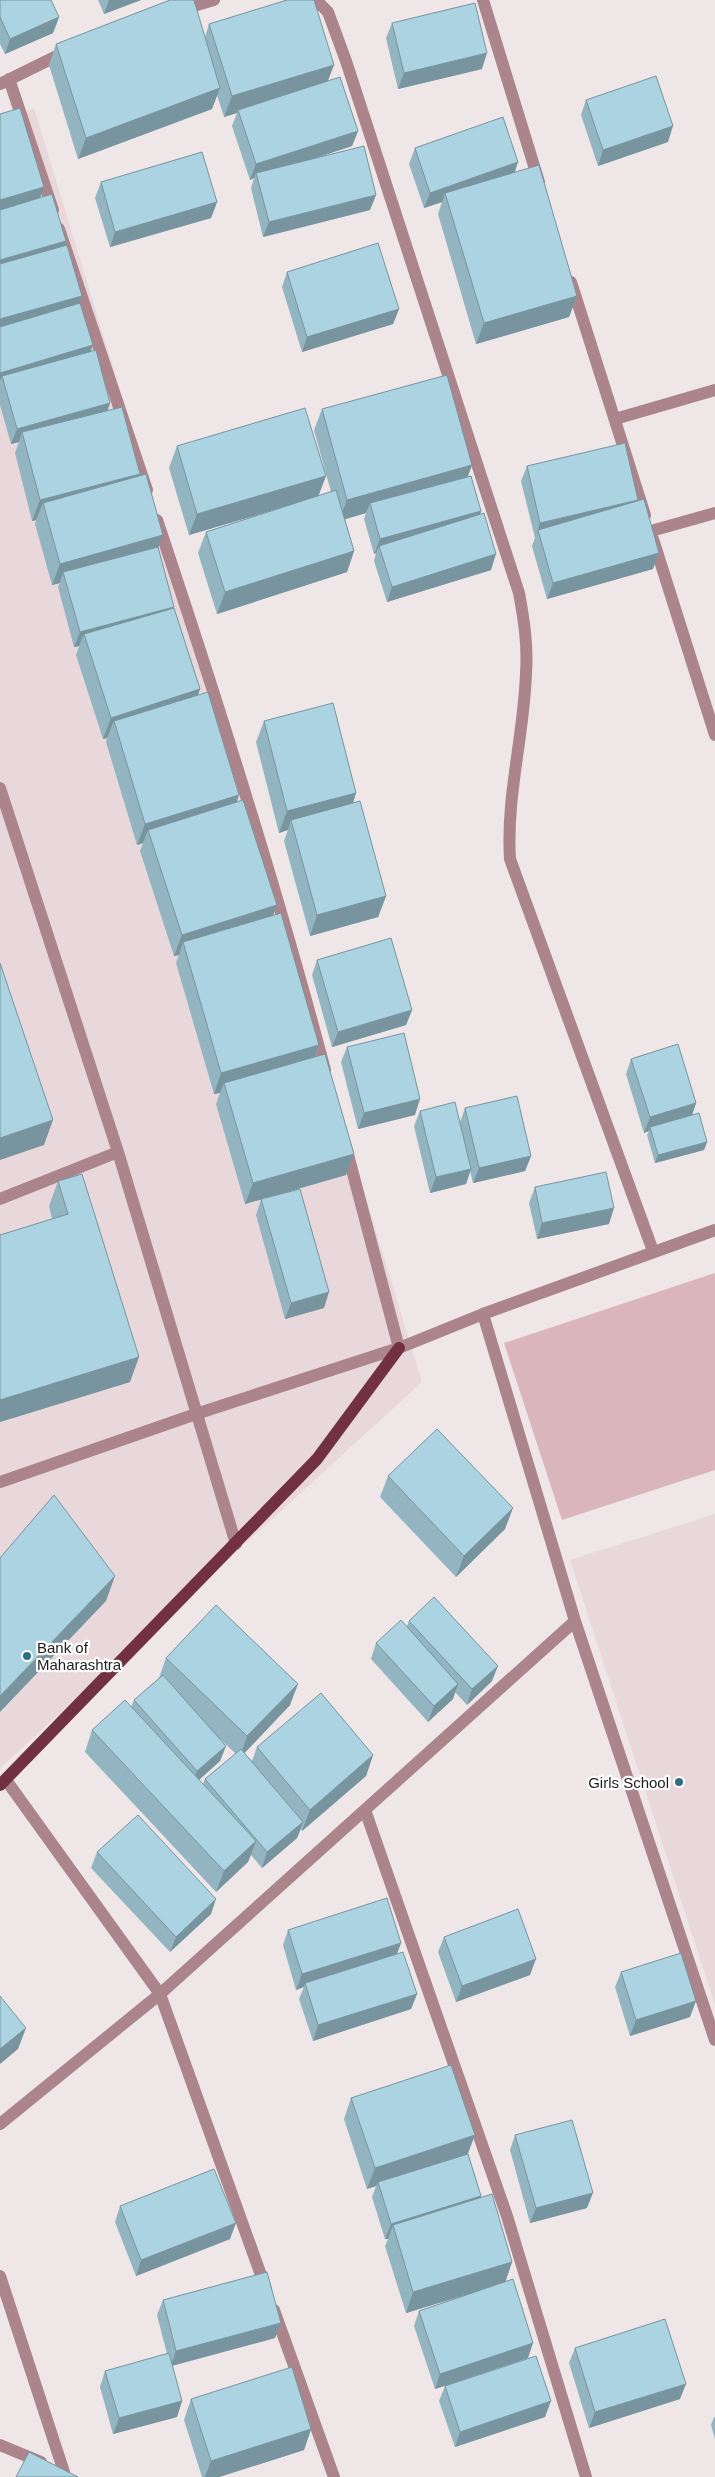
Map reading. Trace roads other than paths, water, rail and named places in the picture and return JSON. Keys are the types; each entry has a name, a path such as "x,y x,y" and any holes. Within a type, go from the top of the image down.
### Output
{"main road":[{"path":"3,1782 317,1459 399,1348"}],"street":[{"path":"169,14 214,0"},
{"path":"316,0 328,12 346,60 520,593 526,632 526,674 510,804 510,859 653,1251"},
{"path":"483,0 544,196"},
{"path":"79,44 5,82 152,505 225,725 300,973 328,1078"},
{"path":"567,270 715,735"},
{"path":"615,419 715,390"},
{"path":"651,531 715,514"},
{"path":"0,788 118,1152 236,1544"},
{"path":"343,1136 399,1348"},
{"path":"0,1199 118,1152"},
{"path":"0,1482 196,1414 399,1348 483,1314 715,1230"},
{"path":"483,1314 575,1621 715,2040"},
{"path":"0,2124 160,1994 575,1621"},
{"path":"3,1782 160,1994 334,2477"},
{"path":"365,1810 507,2216 586,2477"},
{"path":"0,2276 70,2474"},
{"path":"0,2445 70,2474"}],"place":[{"name":"Bank of Maharashtra","path":"27,1656"},
{"name":"Girls School","path":"679,1782"}]}
